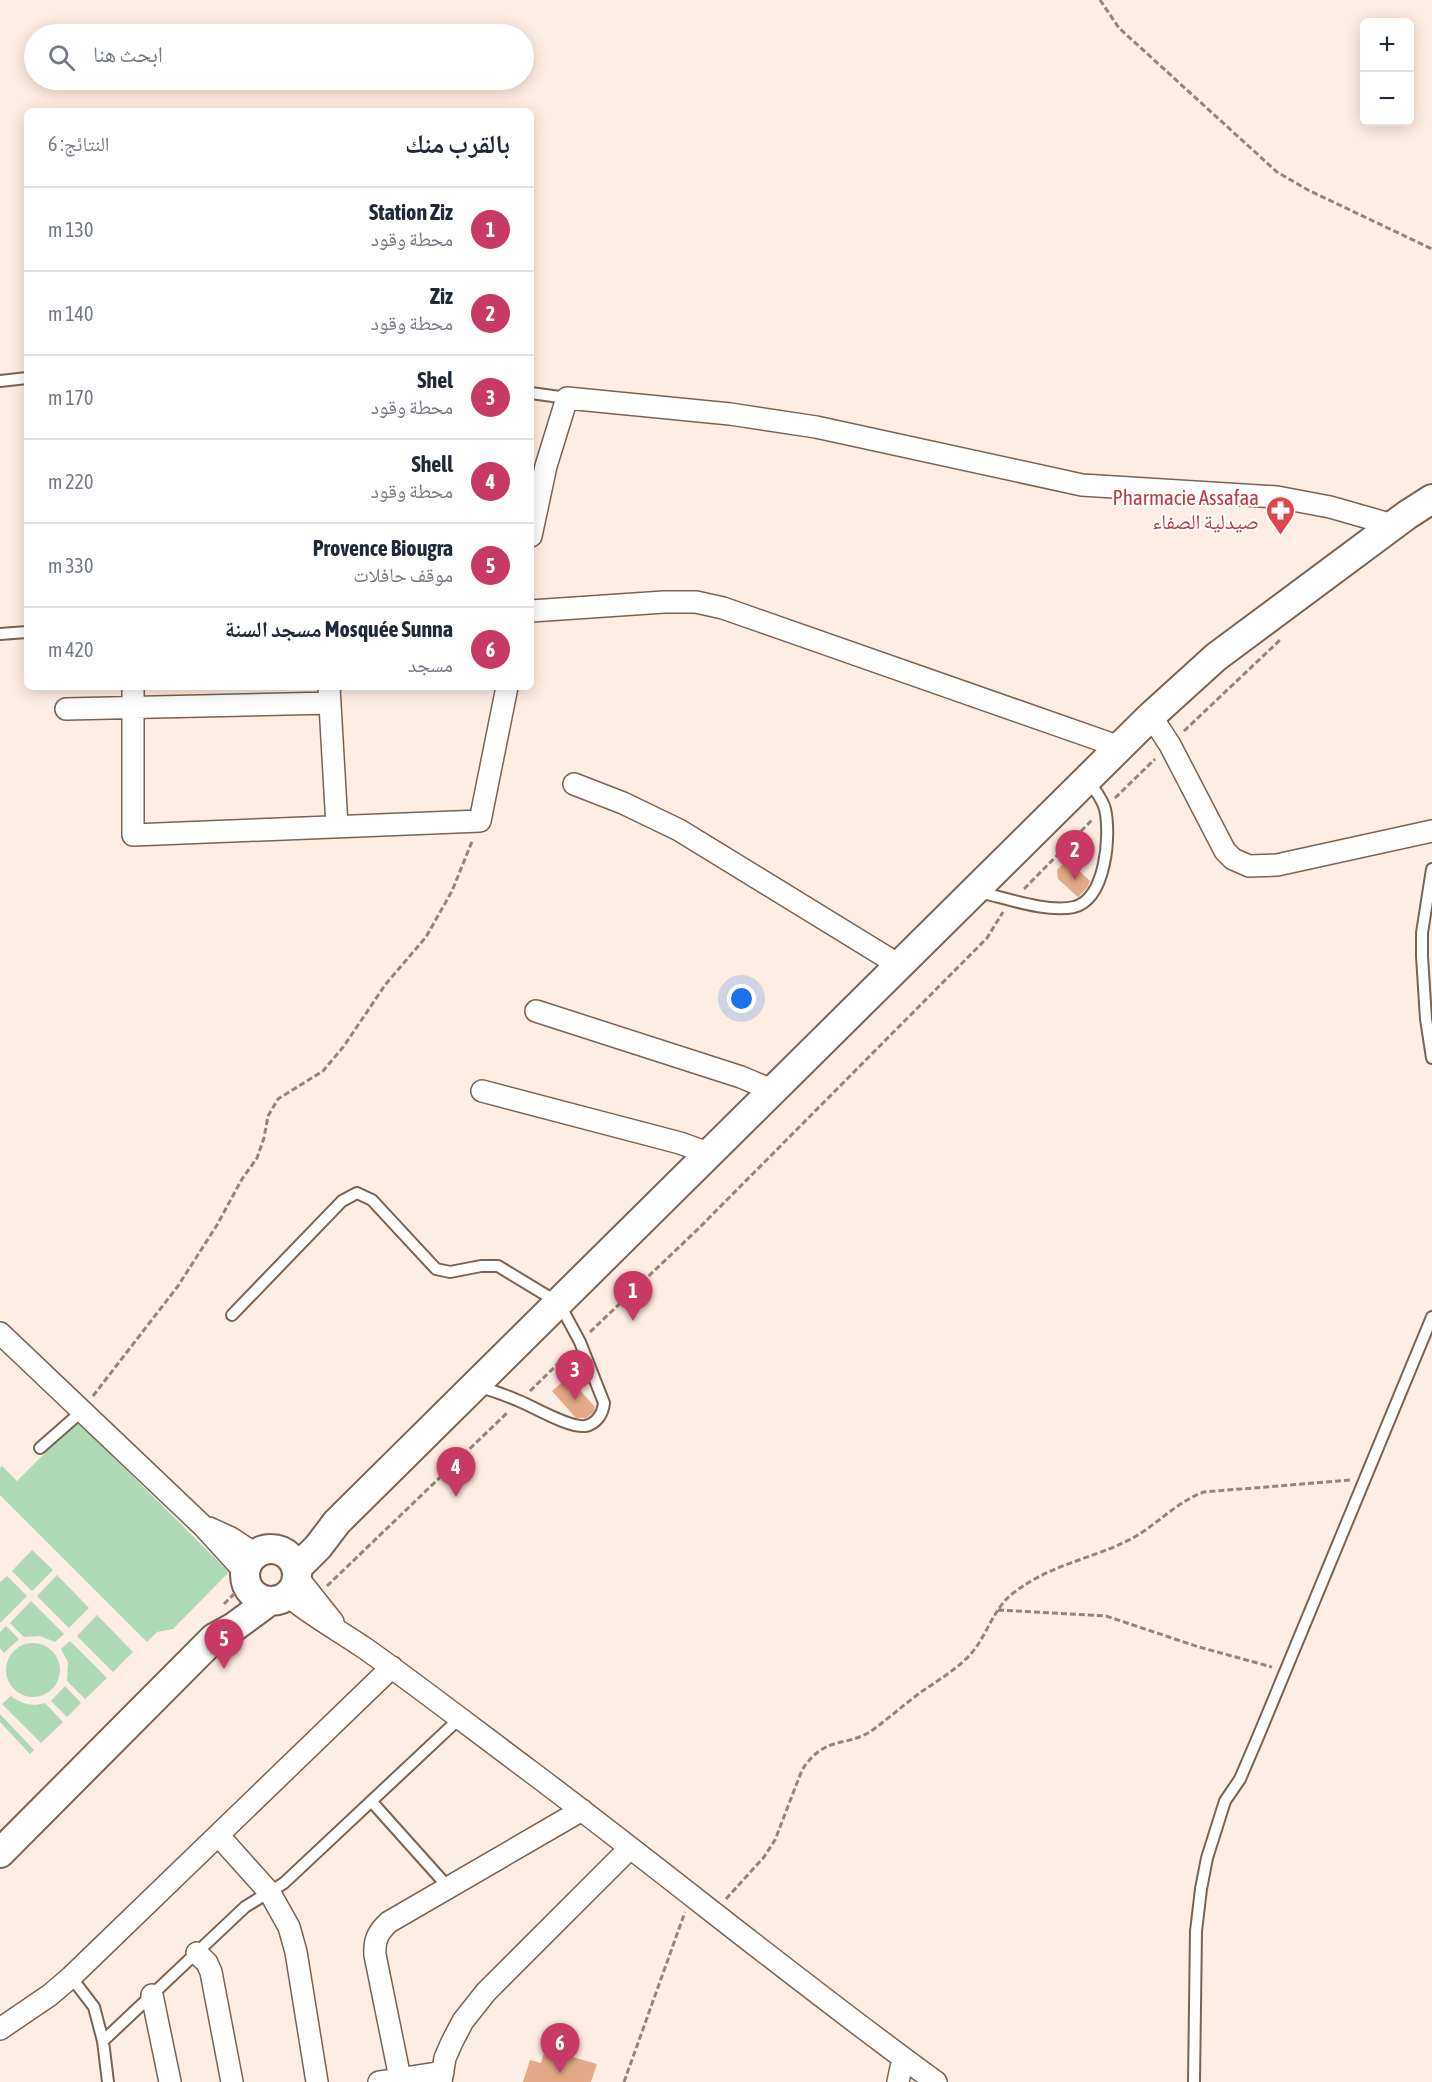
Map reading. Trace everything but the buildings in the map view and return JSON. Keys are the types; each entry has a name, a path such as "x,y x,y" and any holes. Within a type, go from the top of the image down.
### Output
{"main road":[{"path":"0,1853 214,1638 227,1610 277,1578 318,1547 337,1522 1151,716 1216,657 1393,525 1432,499"}],"street":[{"path":"534,522 546,466 567,398 730,414 816,426 1082,485 1276,496 1330,507 1393,525"},
{"path":"534,611 664,602 696,602 723,608 1120,747"},
{"path":"133,690 133,835 480,821 506,690"},
{"path":"66,709 134,708 330,695 337,826"},
{"path":"1151,716 1170,745 1225,851 1241,864 1259,867 1277,865 1432,831"},
{"path":"574,784 623,803 679,830 899,965"},
{"path":"536,1011 741,1077 772,1090"},
{"path":"482,1091 680,1143 708,1153"},
{"path":"0,1333 203,1526 231,1538 277,1578 313,1616 336,1627 392,1667 936,2082"},
{"path":"0,2029 50,1995 71,1977 392,1667"},
{"path":"400,2078 375,1955 377,1934 389,1922 582,1810"},
{"path":"218,1835 270,1893 292,1937 317,2082"},
{"path":"379,2082 400,2078 442,2077 445,2058 452,2042 463,2021 486,1992 630,1848"},
{"path":"197,1953 207,1963 211,1972 232,2082"},
{"path":"152,1995 170,2082"},
{"path":"898,2082 903,2058"}],"lane":[{"path":"0,381 24,378"},
{"path":"534,393 567,398"},
{"path":"0,634 24,632"},
{"path":"975,891 1057,908 1077,906 1085,901 1097,886 1107,846 1105,807 1087,778"},
{"path":"1432,869 1422,933 1422,956 1426,1019 1432,1058"},
{"path":"232,1315 342,1201 357,1193 372,1200 436,1269 450,1272 481,1266 498,1266 559,1303 580,1342 604,1403 603,1410 600,1417 584,1426 577,1425 476,1385"},
{"path":"1194,2082 1197,1923 1207,1858 1225,1801 1240,1779 1432,1317"},
{"path":"40,1448 81,1412"},
{"path":"103,2041 245,1907 284,1883 460,1718"},
{"path":"372,1802 449,1887"},
{"path":"71,1977 94,2007 103,2041 108,2082"}],"path":[{"path":"1100,0 1119,28 1277,172 1308,190 1432,249"},
{"path":"277,1578 519,1401 698,1229 987,938 1013,899 1105,807 1285,636"},
{"path":"81,1412 178,1286 217,1225 242,1179 257,1158 268,1116 278,1099 323,1071 344,1046 369,1005 426,937 452,891 480,821"},
{"path":"713,1912 752,1872 776,1840 802,1770 808,1761 819,1751 832,1744 872,1731 922,1691 951,1672 969,1656 998,1610 1011,1595 1045,1572 1132,1538 1194,1496 1223,1490 1365,1478"},
{"path":"998,1610 1106,1616 1199,1647 1285,1671"},
{"path":"624,2082 691,1897"}],"green space":[{"path":"77,1421 229,1572 173,1629 157,1632 147,1642 0,1495 0,1468 2,1466 17,1481"},
{"path":"32,1550 53,1570 32,1591 12,1571"},
{"path":"57,1575 89,1608 69,1628 37,1596"},
{"path":"7,1576 27,1596 0,1623 0,1582"},
{"path":"31,1601 64,1634 55,1642 40,1636 24,1637 10,1623"},
{"path":"97,1615 133,1652 113,1672 77,1636"},
{"path":"6,1626 19,1639 4,1653 0,1648 0,1632"},
{"path":"70,1641 107,1678 85,1699 67,1681 68,1662 61,1649"},
{"path":"28,1643 38,1643 48,1647 56,1655 60,1670 56,1685 48,1693 38,1697 28,1697 18,1693 10,1685 6,1675 6,1665 10,1655 18,1647"},
{"path":"65,1686 81,1703 67,1717 51,1701"},
{"path":"11,1696 27,1704 45,1703 63,1722 41,1743 2,1704"},
{"path":"0,1714 34,1750 30,1754 0,1722"}],"place":[{"name":"Pharmacie Assafaa صيدلية الصفاء","path":"1280,536"},
{"name":"Ziz","path":"1075,880"},
{"name":"Station Ziz","path":"633,1321"},
{"name":"Shel","path":"575,1400"},
{"name":"Shell","path":"456,1497"},
{"name":"Provence Biougra","path":"224,1669"},
{"name":"Mosquée Sunna مسجد السنة","path":"560,2073"}]}
